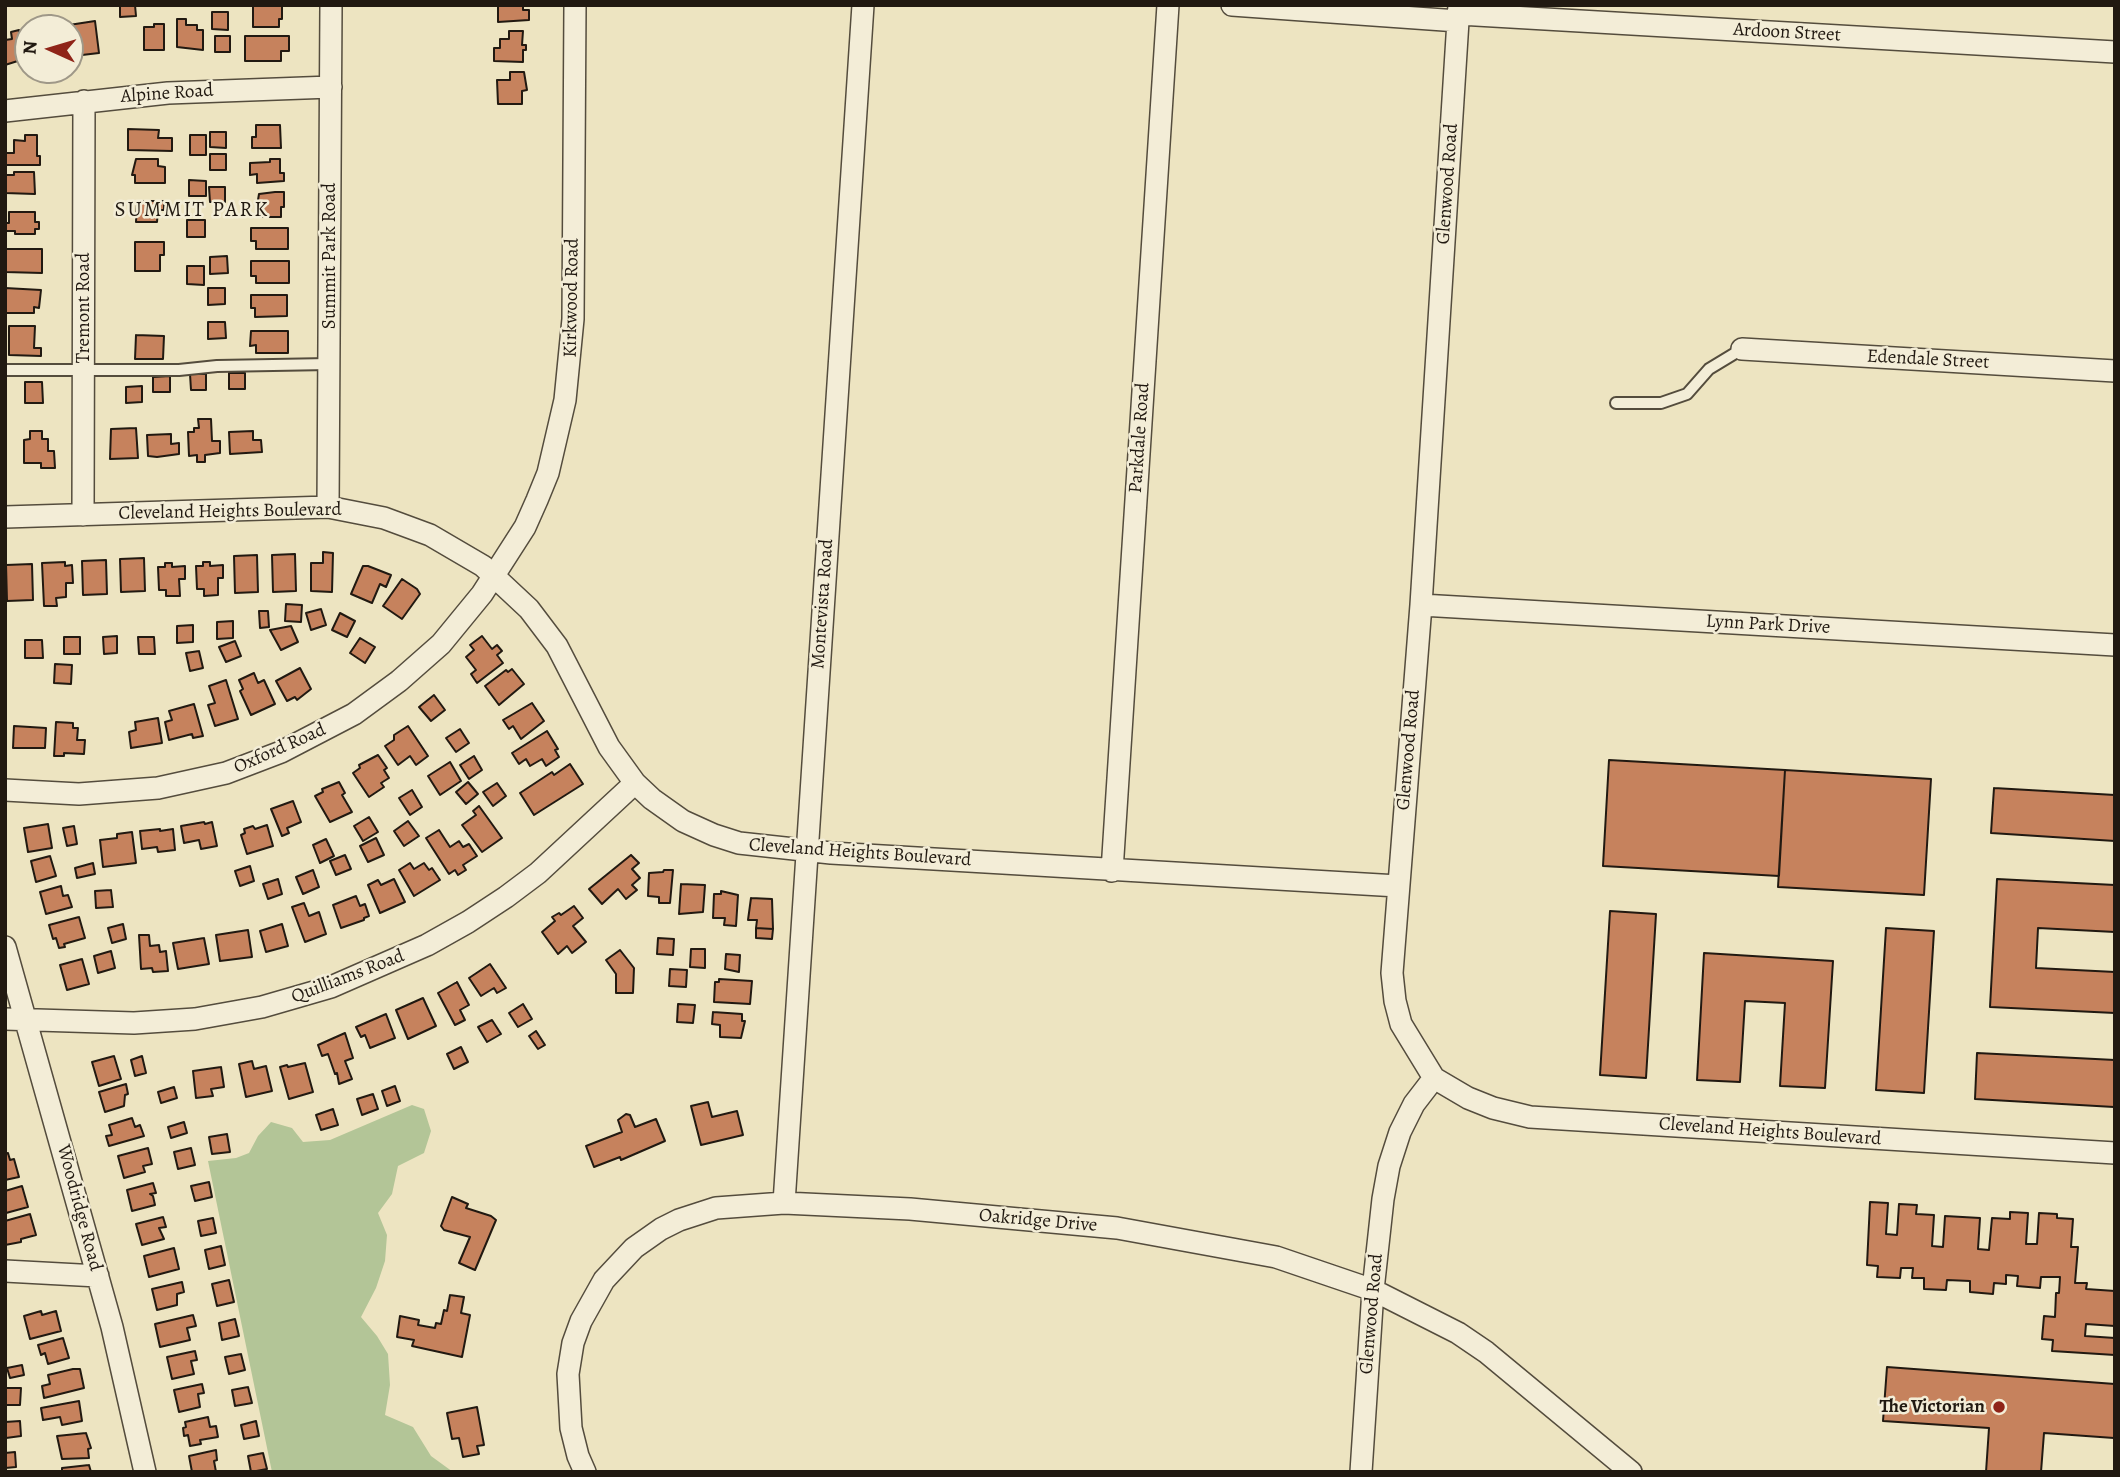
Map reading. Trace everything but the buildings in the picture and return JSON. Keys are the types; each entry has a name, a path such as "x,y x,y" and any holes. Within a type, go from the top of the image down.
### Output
{"street":[{"name":"Summit Park Road","path":"328,508 331,5"},
{"name":"Kirkwood Road","path":"495,576 525,527 548,473 561,423 570,368 573,319 575,5"},
{"name":"Montevista Road","path":"784,1203 863,5"},
{"name":"Parkdale Road","path":"1112,871 1168,5"},
{"name":"Ardoon Street","path":"1232,5 1459,13 2115,52"},
{"name":"Glenwood Road","path":"1361,1472 1373,1290 1389,1166 1400,1132 1414,1104 1434,1078 1401,1024 1392,973 1421,605 1459,13"},
{"name":"Alpine Road","path":"5,111 199,91 331,88"},
{"name":"Tremont Road","path":"83,514 84,101"},
{"name":"Edendale Street","path":"1742,349 2115,371"},
{"name":"Cleveland Heights Boulevard","path":"5,517 328,508 384,518 430,535 452,546 495,576 529,609 557,646 609,747 635,783 674,815 714,835 751,846 1112,871 1398,886"},
{"name":"Oxford Road","path":"5,790 79,794 158,788 226,773 291,748 354,714 418,665 467,614 495,576"},
{"name":"Lynn Park Drive","path":"1421,605 2115,645"},
{"name":"Quilliams Road","path":"16,1019 134,1023 195,1019 262,1007 331,987 427,945 506,897 538,873 635,783"},
{"name":"Woodridge Road","path":"5,947 16,1019 98,1276 145,1472"},
{"name":"Cleveland Heights Boulevard","path":"1434,1078 1493,1108 1530,1116 2115,1153"},
{"name":"Oakridge Drive","path":"585,1472 571,1428 567,1394 569,1365 581,1321 604,1279 622,1258 639,1244 679,1220 716,1208 784,1203 910,1209 1118,1228 1276,1257 1373,1290 1458,1333 1486,1352 1632,1472"},
{"path":"5,1271 98,1276"}],"lane":[{"path":"1616,403 1661,403 1687,394 1709,369 1742,349"},
{"path":"5,370 179,370 217,366 329,364"}],"green space":[{"path":"412,1105 424,1109 431,1131 424,1153 398,1166 392,1194 378,1213 387,1235 385,1261 376,1288 361,1317 388,1354 390,1385 385,1415 413,1427 431,1456 453,1472 272,1472 208,1161 236,1158 249,1153 258,1136 271,1122 292,1128 303,1142 330,1140"}],"place":[{"name":"The Victorian","path":"1999,1407"}],"district":[{"name":"SUMMIT PARK","path":"192,211"}]}
